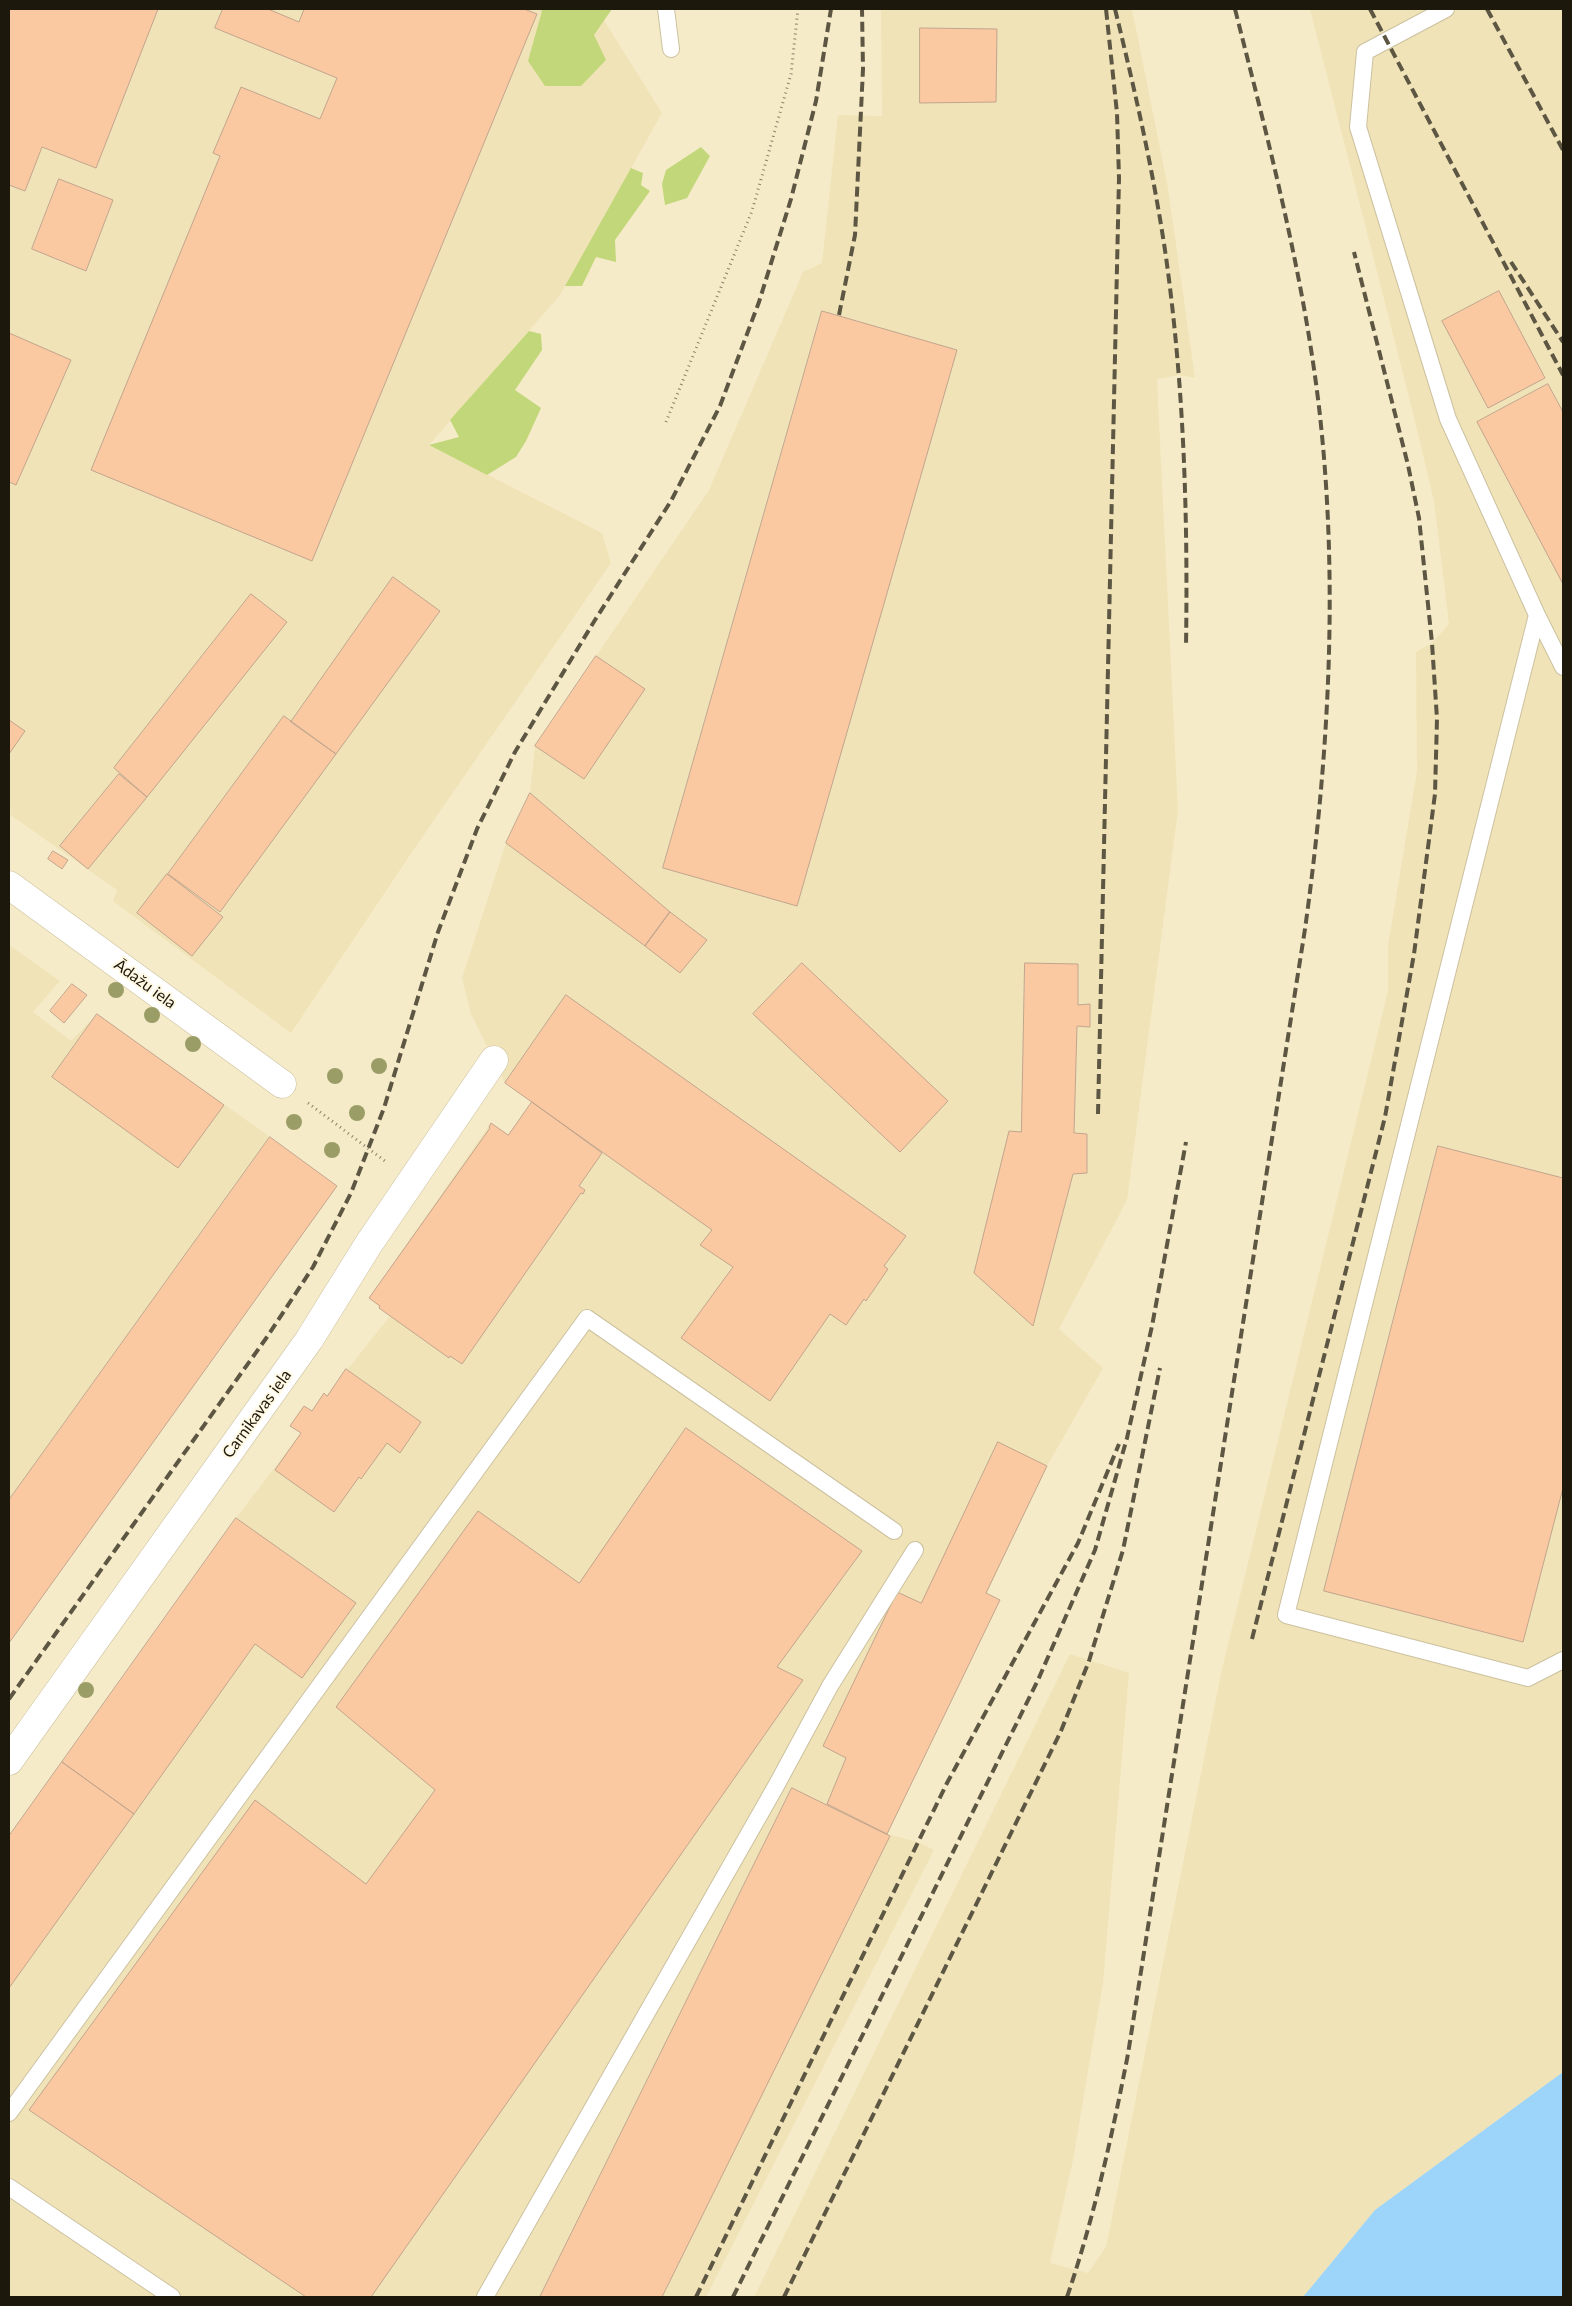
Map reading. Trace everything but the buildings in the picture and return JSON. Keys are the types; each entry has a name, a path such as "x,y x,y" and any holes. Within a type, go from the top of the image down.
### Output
{"street":[{"name":"Ādažu iela","path":"9,885 282,1084"},
{"name":"Carnikavas iela","path":"9,1761 310,1340 368,1245 494,1060"}],"lane":[{"path":"666,9 671,49"},
{"path":"1446,9 1365,52 1358,127 1448,419 1537,615 1563,667"},
{"path":"1537,615 1286,1614 1528,1678 1563,1660"},
{"path":"9,2113 587,1318 894,1531"},
{"path":"485,2297 776,1786 830,1686 915,1550"},
{"path":"9,2187 172,2297"}],"path":[{"path":"666,422 752,211 791,74 798,9"},
{"path":"282,1084 412,1181"}],"shaded area":[{"path":"9,9 597,9 662,113 560,295 429,445 602,533 611,563 412,852 291,1033 113,901 117,890 9,814"},
{"path":"881,9 1132,9 1168,188 1195,378 1179,375 1157,379 1178,810 1127,1200 1059,1329 1103,1368 1047,1466 987,1593 1000,1600 887,1834 918,1842 934,1850 706,2297 9,2297 9,1836 236,1518 301,1433 290,1426 304,1406 312,1411 324,1393 327,1395 390,1316 369,1298 491,1123 509,1135 532,1102 505,1083 471,1014 462,978 506,843 530,793 535,746 709,490 803,272 822,263 838,115 882,116"},
{"path":"1310,9 1563,9 1563,2072 1375,2210 1303,2297 754,2297 1070,1654 1129,1673 1103,1983 1073,2160 1050,2263 1088,2273 1106,2247 1222,1669 1388,991 1388,946 1417,771 1416,652 1432,643 1449,624 1434,501"},
{"path":"9,945 60,981 33,1012 71,1041 97,1014 270,1137 9,1500"}],"green space":[{"path":"539,9 612,9 594,35 606,60 581,86 545,86 528,61 542,11"},
{"path":"701,147 710,156 687,198 665,205 662,184 666,170"},
{"path":"631,168 643,173 641,185 650,191 615,240 616,262 596,257 582,286 565,286"},
{"path":"529,331 541,334 542,350 515,390 541,408 526,441 516,457 487,475 429,445 459,437 450,420"}],"water":[{"path":"1563,2072 1563,2297 1303,2297 1375,2210"}],"railway":[{"path":"9,1699 267,1337 313,1267 351,1193 384,1108 438,932 477,829 515,752 595,620 671,501 720,406 759,302 791,199 816,101 831,9"},
{"path":"839,315 855,235 863,69 862,9"},
{"path":"1098,1114 1119,178 1117,113 1106,9"},
{"path":"1115,9 1150,164 1166,257 1172,306 1184,452 1186,647"},
{"path":"1067,2297 1102,2177 1128,2054 1305,929 1320,799 1325,734 1329,668 1329,538 1319,407 1304,306 1294,256 1272,157 1235,9"},
{"path":"1370,9 1563,375"},
{"path":"1487,9 1563,150"},
{"path":"1252,1639 1385,1117 1414,954 1435,794 1437,719 1432,643 1419,518 1408,465 1354,252"},
{"path":"1511,262 1563,342"},
{"path":"733,2297 1038,1680 1095,1550 1127,1438 1152,1326 1186,1142"},
{"path":"784,2297 1061,1731 1089,1661 1123,1550 1160,1368"},
{"path":"696,2297 947,1783 1078,1543 1119,1444"}]}
